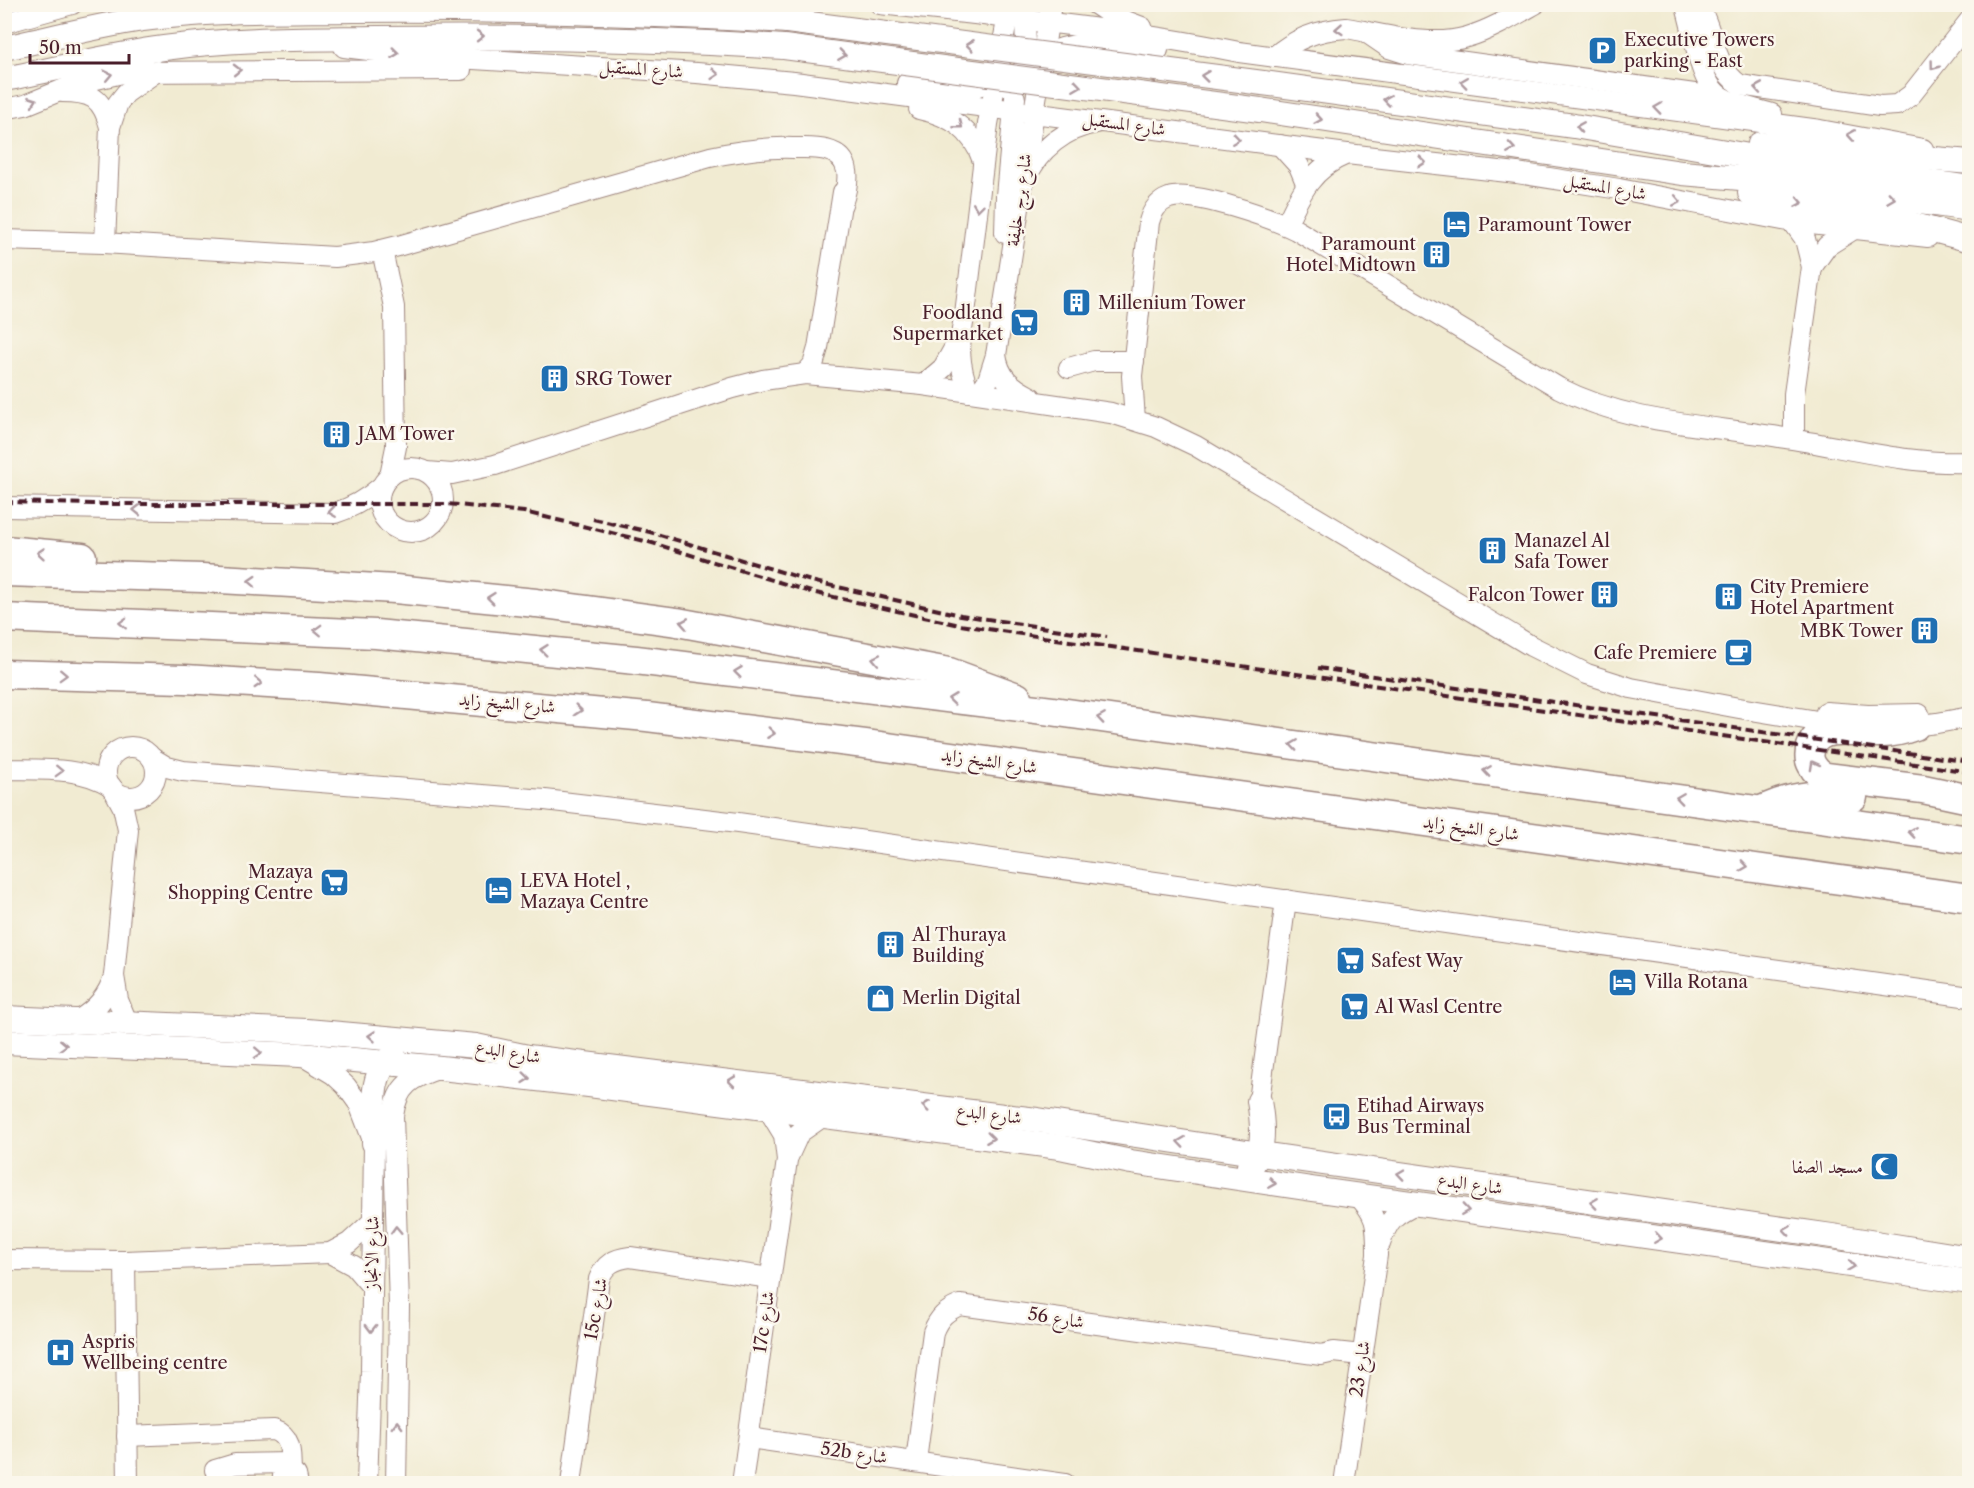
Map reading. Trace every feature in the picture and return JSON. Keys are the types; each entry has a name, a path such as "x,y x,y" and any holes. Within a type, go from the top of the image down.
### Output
{"highway":[{"path":"4,550 91,559 202,578"},
{"path":"4,572 202,578 442,593 536,603 677,622 949,672 1052,711"},
{"path":"4,618 376,634 636,660 1052,711 1970,840"},
{"name":"شارع الشيخ زايد","path":"4,674 184,679 319,687 647,717 900,749 1966,899"},
{"path":"1914,726 1883,733 1828,732 1816,738 1812,744 1809,757 1811,764 1826,777 1923,789 1970,799"},
{"path":"1761,810 1794,797 1816,794 1879,798 1970,810"}],"main road":[{"path":"4,48 89,27 212,12 566,11 787,21 1574,126 1767,159 1970,188"},
{"name":"شارع المستقبل","path":"4,80 129,53 201,44 274,39 533,37 784,47 1260,110 1682,173 1764,180 1970,209"},
{"path":"1686,144 1784,145 1970,161"},
{"path":"1682,173 1749,193 1896,220 1970,240"},
{"name":"شارع البدع","path":"4,1018 341,1033 476,1046 528,1057 1037,1119 1260,1154 1832,1236 1967,1258"},
{"name":"شارع البدع","path":"4,1042 300,1055 441,1068 767,1107 822,1117 1060,1147 1131,1162 1970,1282"},
{"path":"374,1143 376,1085 384,1064 401,1053 414,1051 501,1059 528,1057"},
{"path":"1217,1147 1234,1143 1248,1131 1253,1123 1259,1101"},
{"path":"1131,1162 1163,1156 1246,1167 1254,1163 1260,1154 1259,1101"},
{"path":"1881,1270 1885,1260 1893,1257 1943,1263 1967,1258"}],"street":[{"path":"4,23 72,4"},
{"path":"274,11 301,4"},
{"path":"880,4 945,11 1049,13 1239,52 1820,130 1912,147 1970,161"},
{"path":"945,11 965,4"},
{"path":"1095,4 1113,16 1176,40"},
{"path":"1274,57 1297,40 1319,31 1346,28 1419,39 1450,40 1480,33 1535,4"},
{"path":"1685,4 1706,78 1723,98"},
{"path":"1698,4 1724,69 1730,78 1740,85 1880,106 1897,105 1911,95 1970,20"},
{"path":"1007,282 1005,222 1023,111 1017,12"},
{"path":"1017,12 1021,62"},
{"path":"923,385 943,368 959,339 992,108 1049,13"},
{"path":"1364,31 1380,43 1408,54 1723,98 1820,130"},
{"name":"شارع المستقبل","path":"274,39 409,55 567,64 794,82 1347,154 1568,180 1793,222 1970,240"},
{"path":"794,82 850,77 974,89 987,84 1021,62 1066,46 1094,43 1203,54 1239,52"},
{"path":"4,109 25,105 80,83 127,72 481,70 567,64"},
{"path":"105,243 110,127 118,103 126,93 157,71"},
{"path":"866,91 882,100 937,113 958,123 976,144 983,162"},
{"path":"62,92 84,93 93,97 106,112 110,127"},
{"name":"شارع برج خليفة","path":"974,392 988,380 996,355 1021,195 1023,111"},
{"path":"1021,195 1034,164 1057,140 1073,130 1090,124 1115,122"},
{"path":"1280,145 1293,158 1305,187"},
{"path":"4,240 105,243 326,257 355,255 390,248 710,157 763,148 799,148 818,154 833,164 842,180 843,204 822,330 813,365 805,375"},
{"path":"1291,227 1305,187 1328,163 1347,154"},
{"path":"1135,420 1133,369 1148,246 1156,225 1166,212 1179,206 1211,202 1258,214 1291,227 1559,388 1586,401 1652,419 1789,438 1920,461 1970,462"},
{"path":"1789,438 1788,410 1794,394 1812,267 1804,239 1793,222"},
{"path":"1812,267 1827,246 1854,229"},
{"path":"390,248 394,306 395,457 380,497 380,508 385,518 393,526 403,531 413,532 424,529 440,514 443,504 440,485 408,450 396,427"},
{"path":"822,330 825,347 834,364 858,379"},
{"path":"959,339 961,366 974,392"},
{"path":"996,355 1000,371 1010,385 1039,401"},
{"path":"1069,368 1094,361 1133,369"},
{"path":"1111,413 1133,369"},
{"path":"4,507 335,513 351,508 367,499 400,470 411,468 458,473 495,465 732,388 764,380 805,375 923,385 1111,413 1176,436 1216,457 1556,660 1587,674 1631,688 1846,725 1892,728 1970,717"},
{"path":"443,504 471,477 495,465"},
{"path":"1690,698 1868,715 1911,715 1970,707"},
{"path":"127,1022 118,1000 114,976 128,830 123,807 106,774 106,767 112,755 117,751 136,747 148,753 156,771 151,787 128,830"},
{"path":"152,758 177,770 545,800 738,823 1970,997"},
{"path":"4,769 79,772 101,780 119,794 131,797 138,796 171,777 207,772"},
{"path":"1259,1101 1286,900"},
{"path":"78,1020 104,999 114,976"},
{"name":"شارع الانجاز","path":"300,1055 333,1074 346,1086 358,1104 374,1143 367,1484"},
{"name":"شارع الانجاز","path":"396,1484 399,1306 393,1116 395,1103 401,1091 410,1081 422,1074 441,1068"},
{"name":"17c شارع","path":"767,1107 784,1135 787,1160"},
{"name":"17c شارع","path":"742,1484 787,1160 799,1132 822,1117"},
{"name":"شارع 23","path":"1344,1484 1377,1255 1377,1229 1374,1216 1356,1194"},
{"name":"شارع 23","path":"1377,1255 1385,1229 1392,1218 1418,1203"},
{"path":"4,1260 125,1261 330,1253 349,1243 373,1221"},
{"path":"330,1253 354,1266 372,1287"},
{"name":"15c شارع","path":"571,1484 598,1279 603,1269 610,1262 630,1257 770,1278"},
{"path":"125,1261 128,1484"},
{"name":"شارع 56","path":"916,1461 933,1332 938,1319 948,1310 960,1305 975,1305 1321,1355 1334,1363 1361,1362"},
{"path":"127,1436 274,1430 283,1435 289,1443 290,1475 235,1464 215,1470"},
{"name":"52b شارع","path":"749,1438 1065,1484"}],"railway":[{"path":"4,502 448,504 524,512 649,542 811,592 960,625 1970,772"},
{"path":"593,519 650,532 811,581 961,615 1107,637"},
{"path":"1318,668 1970,762"}],"place":[{"name":"Executive Towers parking - East","path":"1603,50"},
{"name":"Paramount Tower","path":"1457,225"},
{"name":"Paramount Hotel Midtown","path":"1437,254"},
{"name":"Millenium Tower","path":"1077,303"},
{"name":"Foodland Supermarket","path":"1024,323"},
{"name":"SRG Tower","path":"554,379"},
{"name":"JAM Tower","path":"337,434"},
{"name":"Manazel Al Safa Tower","path":"1493,551"},
{"name":"Falcon Tower","path":"1605,595"},
{"name":"City Premiere Hotel Apartment","path":"1729,597"},
{"name":"MBK Tower","path":"1924,631"},
{"name":"Cafe Premiere","path":"1738,653"},
{"name":"Mazaya Shopping Centre","path":"334,882"},
{"name":"LEVA Hotel , Mazaya Centre","path":"499,891"},
{"name":"Al Thuraya Building","path":"891,945"},
{"name":"Safest Way","path":"1350,961"},
{"name":"Villa Rotana","path":"1623,982"},
{"name":"Merlin Digital","path":"881,998"},
{"name":"Al Wasl Centre","path":"1354,1007"},
{"name":"Etihad Airways Bus Terminal","path":"1336,1116"},
{"name":"مسجد الصفا","path":"1884,1167"},
{"name":"Aspris Wellbeing centre","path":"61,1352"}]}
